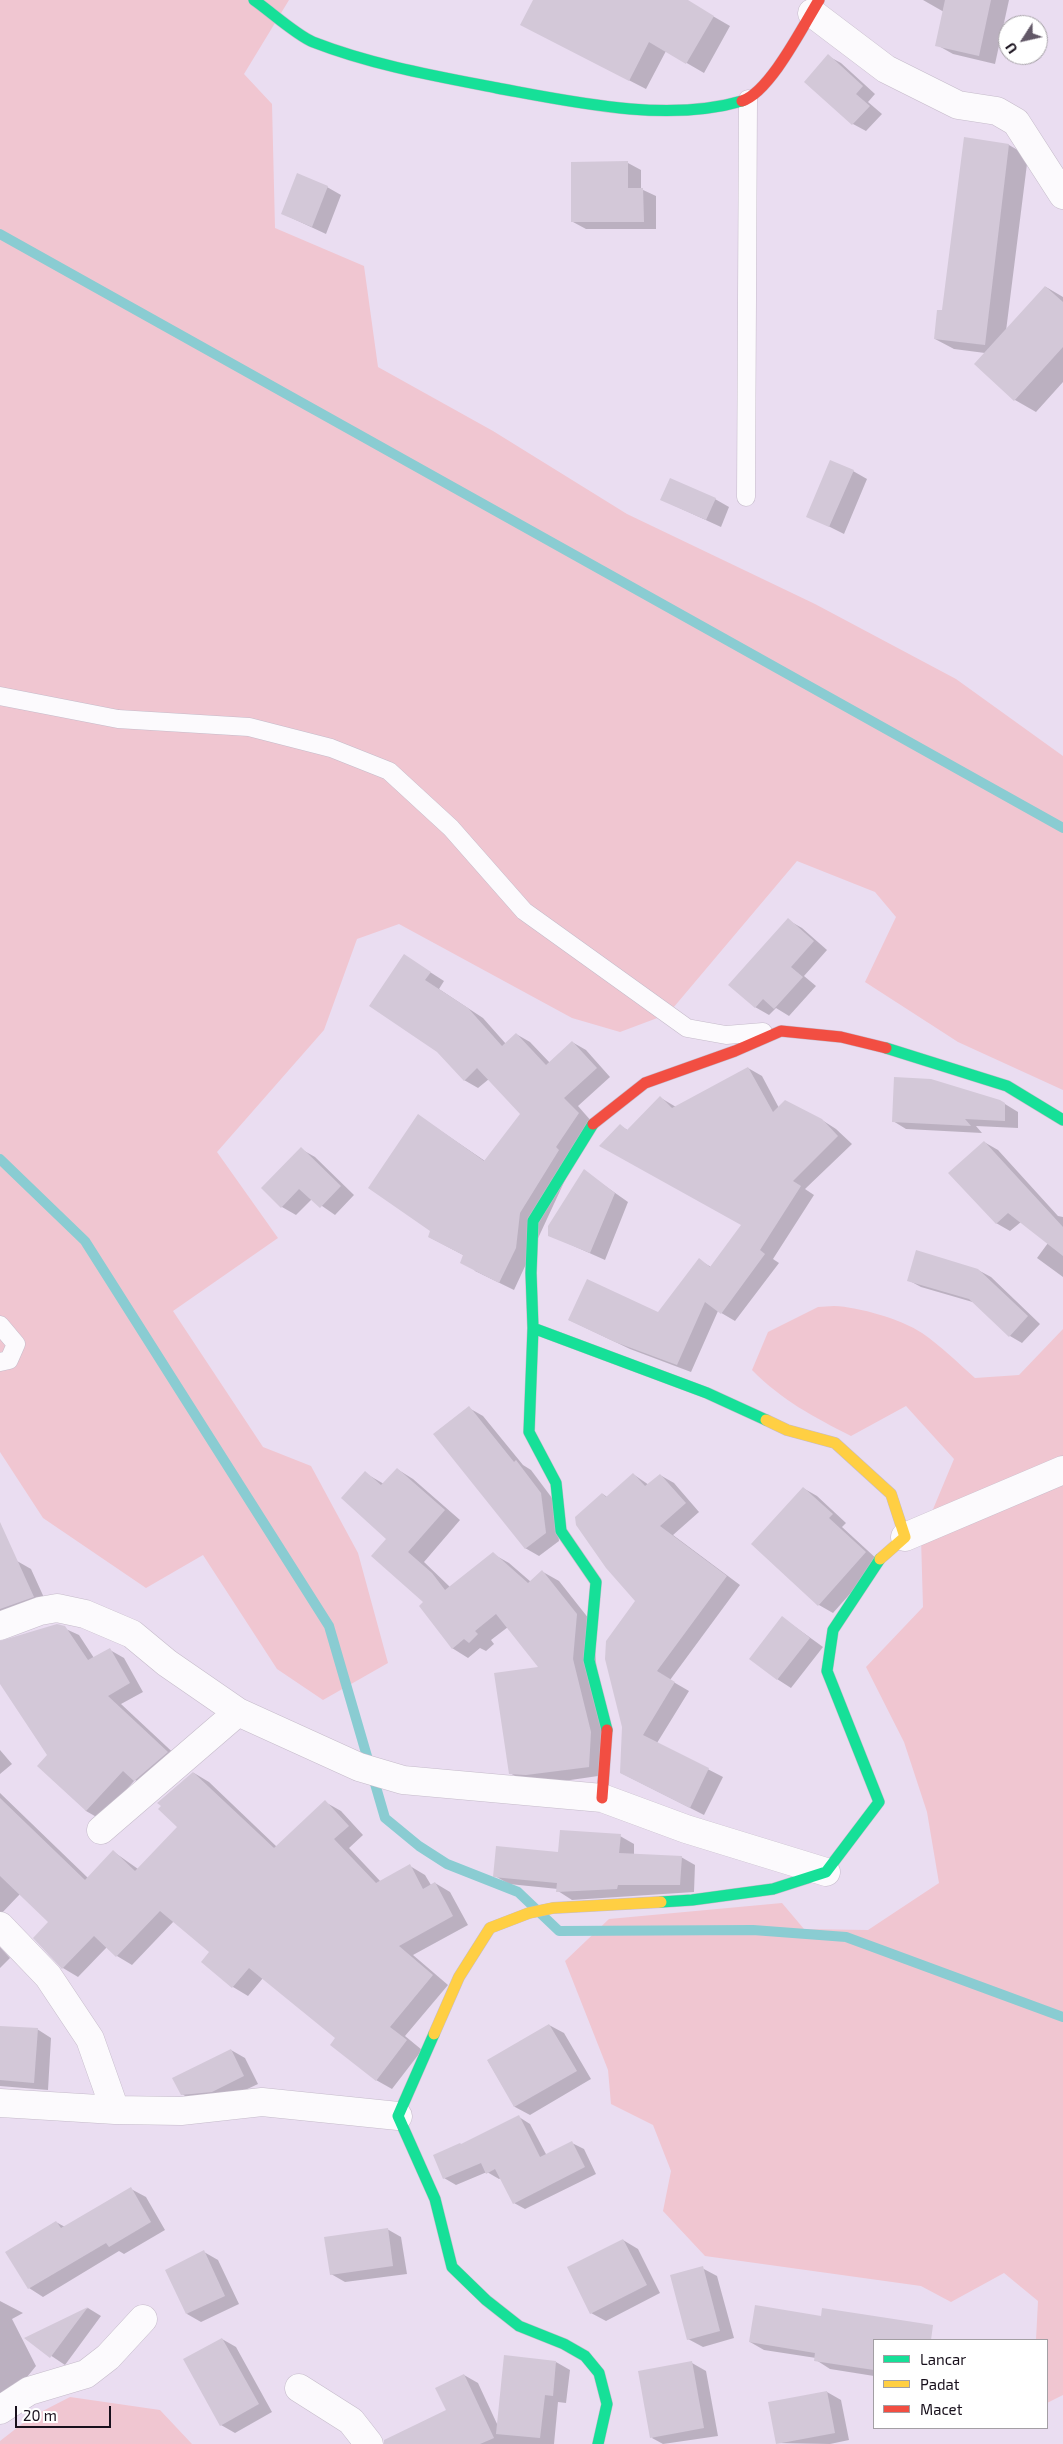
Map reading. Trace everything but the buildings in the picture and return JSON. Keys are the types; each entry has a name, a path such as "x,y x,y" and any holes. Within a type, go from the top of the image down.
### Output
{"street":[{"path":"254,0 311,41 408,71 536,95 631,108 721,107 748,100 769,81 815,6 886,69 958,104 982,107 1006,115 1016,122 1063,195"},
{"path":"602,1798 607,1731 589,1660 596,1582 561,1531 556,1483 529,1432 534,1328 531,1273 533,1221 595,1122 645,1082 726,1054 781,1031 841,1037 905,1054 1007,1086 1063,1120"},
{"path":"534,1328 707,1393 787,1430 835,1443 891,1494 905,1537"},
{"path":"598,2444 607,2404 599,2373 585,2356 564,2344 519,2326 486,2300 452,2267 435,2199 398,2116 458,1977 490,1928 529,1913 553,1908 692,1900 773,1889 826,1872 879,1802 827,1671 833,1630 883,1554 905,1537 1063,1470"},
{"path":"0,1626 40,1611 57,1608 84,1614 132,1634 167,1664 238,1712 359,1767 403,1780 602,1798 686,1829 826,1872"},
{"path":"101,1830 238,1712"},
{"path":"0,1926 48,1976 90,2038 115,2110"},
{"path":"0,2103 115,2110 181,2111 262,2102 398,2116"},
{"path":"0,2410 29,2391 86,2374 108,2357 143,2319"},
{"path":"299,2388 351,2421 369,2444"}],"lane":[{"path":"746,497 748,100"},
{"path":"0,696 118,719 249,727 330,748 389,771 451,828 524,911 687,1028 726,1035 781,1031"},
{"path":"0,1325 16,1344 9,1360 0,1362"}],"shaded area":[{"path":"0,0 289,0 244,74 272,104 275,228 364,266 378,367 493,431 627,514 815,604 956,679 1063,756 1063,1090 958,1042 865,982 896,917 875,892 797,861 668,1014 620,1032 572,1018 399,924 357,939 324,1030 217,1152 278,1238 173,1311 263,1447 311,1466 358,1553 388,1663 323,1700 277,1669 203,1555 146,1588 43,1518 0,1452"},
{"path":"834,1306 855,1309 903,1323 936,1343 975,1378 1019,1375 1063,1329 1063,2395 1048,2402 1048,2339 1036,2339 1038,2301 1004,2273 951,2302 921,2286 705,2256 663,2211 671,2171 653,2125 611,2104 608,2070 565,1961 609,1919 782,1903 804,1929 868,1930 939,1883 927,1812 904,1742 866,1667 923,1607 921,1538 954,1459 906,1406 851,1436 823,1422 775,1391 752,1370 768,1332 818,1307"},
{"path":"70,2397 160,2410 192,2444 0,2444 0,2441 31,2417"}],"waterway":[{"path":"0,234 1063,828"},
{"path":"0,1159 85,1241 329,1626 385,1818 419,1846 447,1864 518,1892 559,1931 753,1930 846,1937 1063,2017"}],"traffic: fast":[{"path":"254,0 291,29 313,42 358,57 427,74 557,99 620,108 683,110 713,107 742,101"},
{"path":"886,1048 1007,1086 1063,1120"},
{"path":"593,1124 533,1221 531,1273 533,1328 707,1393 766,1420"},
{"path":"533,1328 529,1432 556,1483 561,1531 596,1582 589,1660 607,1730"},
{"path":"661,1902 692,1900 773,1889 826,1872 879,1802 827,1671 833,1630 880,1559"},
{"path":"434,2034 398,2116 435,2199 452,2267 486,2300 519,2326 564,2344 585,2356 599,2373 607,2404 598,2444"}],"traffic: slow":[{"path":"766,1420 787,1430 835,1443 891,1494 905,1537 880,1559"},
{"path":"434,2034 459,1977 490,1928 529,1913 553,1908 661,1902"}],"traffic: jam":[{"path":"742,101 753,95 774,72 819,0"},
{"path":"593,1124 645,1083 735,1051 781,1031 841,1037 886,1048"},
{"path":"602,1798 607,1730"}]}
